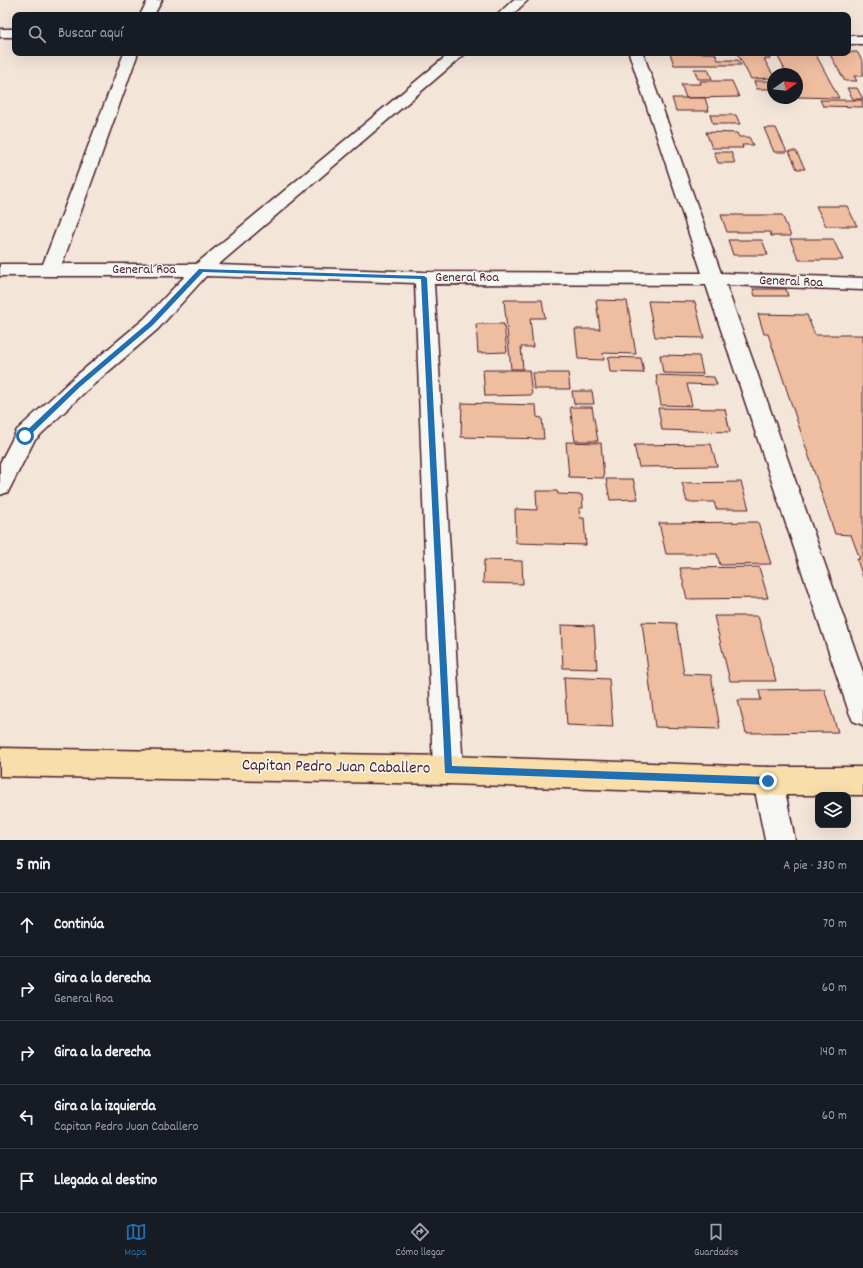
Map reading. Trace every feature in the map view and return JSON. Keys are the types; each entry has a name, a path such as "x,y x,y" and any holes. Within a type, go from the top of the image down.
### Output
{"main road":[{"name":"Capitan Pedro Juan Caballero","path":"0,762 448,770 768,781 863,781"}],"street":[{"path":"148,12 154,0"},
{"path":"507,12 521,0"},
{"path":"0,33 12,33"},
{"path":"851,40 863,40"},
{"path":"50,270 130,56"},
{"path":"0,486 25,436 79,385 151,324 201,270 455,56"},
{"path":"637,56 863,712"},
{"name":"General Roa","path":"0,270 201,270 424,278 715,279 863,284"},
{"path":"424,278 448,770"},
{"path":"768,781 780,840"}],"building":[{"path":"851,52 857,52 863,62 863,76 854,76 857,81 845,81 831,56 851,56"},
{"path":"671,56 716,56 718,60 738,60 741,65 674,65"},
{"path":"739,56 768,56 770,59 764,59 769,68 767,68 767,78 751,79"},
{"path":"778,56 817,56 839,98 803,97 803,68 784,68"},
{"path":"694,69 708,69 712,79 698,79"},
{"path":"700,81 732,81 739,97 686,98 681,84 701,84"},
{"path":"754,81 767,81 767,89 757,89"},
{"path":"847,88 857,88 863,99 853,99"},
{"path":"672,98 705,98 709,111 676,111"},
{"path":"820,100 862,100 863,107 823,106"},
{"path":"710,115 736,115 740,124 713,124"},
{"path":"764,128 776,128 787,152 774,152"},
{"path":"706,132 737,133 739,137 749,137 753,145 742,145 743,148 712,148"},
{"path":"789,151 796,151 805,169 797,169"},
{"path":"714,152 731,152 735,163 718,163"},
{"path":"816,206 847,206 857,226 826,226"},
{"path":"721,215 782,215 791,236 771,236 770,232 727,232"},
{"path":"790,239 833,239 843,260 799,260"},
{"path":"728,240 762,240 768,255 733,255"},
{"path":"753,289 786,289 788,296 755,296"},
{"path":"504,300 542,300 545,318 530,318 533,347 521,347 523,369 511,369"},
{"path":"596,300 627,301 636,354 603,353 604,360 578,359 575,329 600,329"},
{"path":"648,301 695,302 704,338 655,337"},
{"path":"758,314 807,315 815,335 863,335 863,578 857,559 860,559 851,535 835,534 768,334 764,334"},
{"path":"476,324 504,324 507,352 478,353"},
{"path":"660,355 699,356 703,374 663,373"},
{"path":"608,357 641,358 644,373 610,372"},
{"path":"483,370 529,370 532,395 485,396"},
{"path":"532,373 568,373 570,389 534,389"},
{"path":"656,375 714,377 717,385 687,384 692,406 661,405"},
{"path":"572,391 592,391 594,404 574,404"},
{"path":"462,403 536,405 537,417 542,418 544,439 461,437"},
{"path":"570,407 592,407 598,441 575,441"},
{"path":"658,408 725,409 730,432 662,430"},
{"path":"566,442 601,443 604,478 569,477"},
{"path":"711,444 717,466 639,467 634,445"},
{"path":"606,479 633,479 638,499 610,500"},
{"path":"741,482 749,509 716,509 714,502 687,502 682,483"},
{"path":"536,491 557,491 558,494 582,495 583,508 579,508 580,518 584,518 586,545 516,543 515,509 537,510"},
{"path":"758,522 771,564 720,565 717,554 666,554 659,523"},
{"path":"484,560 522,561 523,584 483,583"},
{"path":"759,567 768,598 687,599 680,568"},
{"path":"714,616 758,616 776,681 730,681"},
{"path":"642,622 676,623 684,674 711,675 720,729 655,727"},
{"path":"561,625 594,626 597,669 563,668"},
{"path":"564,677 609,679 613,727 567,725"},
{"path":"824,689 838,732 746,733 738,700 761,700 759,690"}],"route":[{"path":"25,436 79,385 151,324 201,270 424,278 448,770 768,781"}]}
